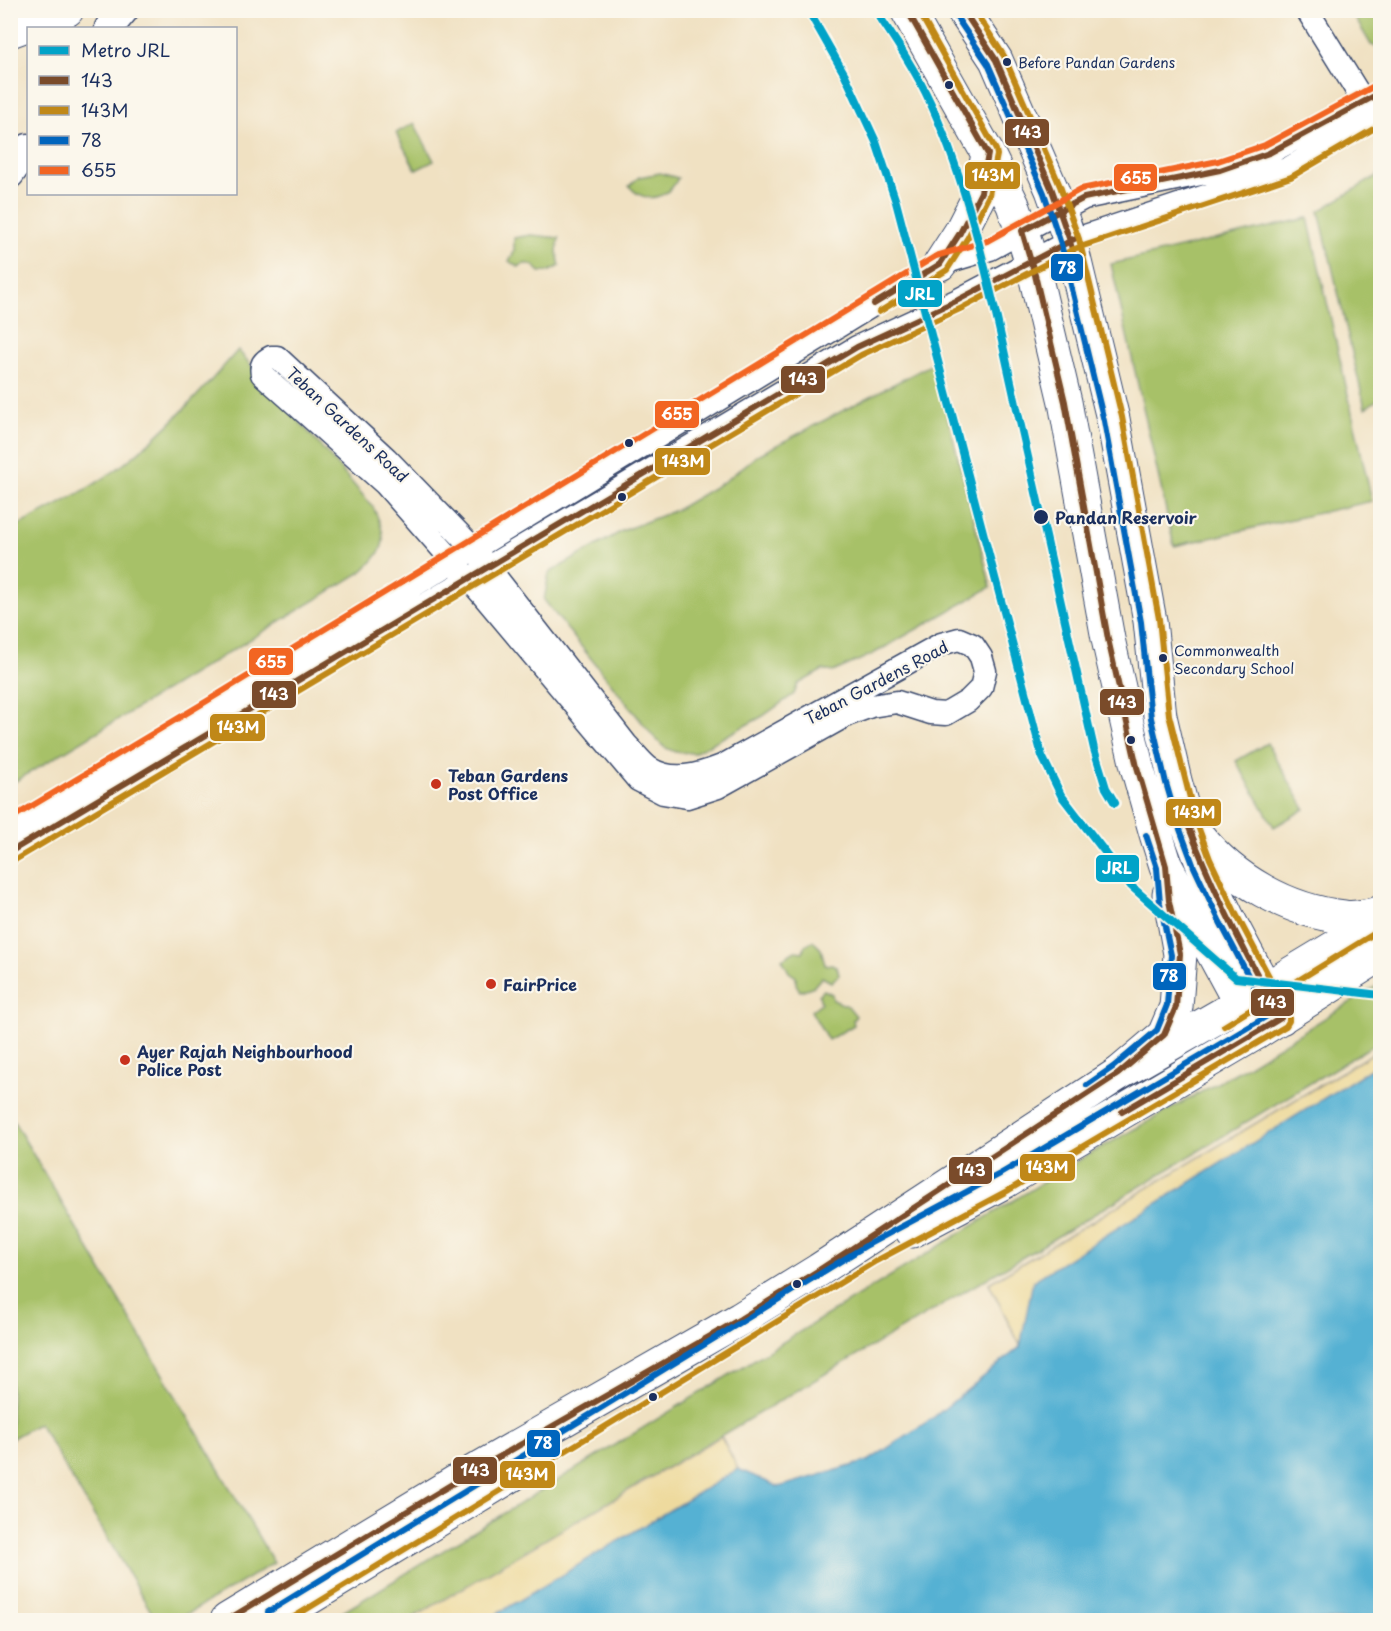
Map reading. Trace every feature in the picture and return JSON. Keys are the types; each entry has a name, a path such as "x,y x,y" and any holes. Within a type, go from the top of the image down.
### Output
{"main road":[{"path":"10,31 67,10"},
{"path":"907,10 988,154 1013,205 1026,246 1065,402 1108,639 1137,767 1166,866 1169,901 1180,954 1176,1007 1164,1035 1118,1074"},
{"path":"963,10 996,60 1065,226 1113,419 1150,621 1160,716 1186,821 1252,997"},
{"path":"940,264 960,233 981,192 988,154"},
{"path":"1186,821 1212,853 1259,889 1310,911 1346,918 1380,913"},
{"path":"1166,866 1252,997 1268,1026"},
{"path":"227,1620 457,1481 770,1300 1118,1074 1380,920"},
{"path":"273,1620 872,1252 1004,1182 1268,1026 1380,955"}],"street":[{"path":"109,27 124,10"},
{"path":"1307,10 1375,107"},
{"path":"10,830 940,264 990,249 1026,246 1065,226 1084,198 1220,170 1269,153 1375,107"},
{"path":"10,852 857,347 958,300 1026,246 1065,226 1287,169 1375,107"},
{"path":"10,174 27,149"},
{"name":"Teban Gardens Road","path":"473,548 372,444 277,357 264,360 261,367 262,374 385,484 453,561 478,574 626,744 650,768 675,777 699,775 722,766 941,644 959,639 973,645 981,657 985,671 981,688 968,701 946,714 897,702 871,706 847,715 718,787 687,797 663,792 638,780 478,574 473,548"}],"green space":[{"path":"1351,11 1380,11 1380,48 1371,45"},
{"path":"414,123 434,161 416,170 396,133"},
{"path":"660,173 678,178 674,185 662,195 642,196 629,186 639,177"},
{"path":"1380,174 1380,398 1365,408 1319,211"},
{"path":"1308,218 1372,501 1174,546 1111,264"},
{"path":"531,235 559,238 557,252 560,266 550,271 540,272 530,264 518,267 509,261 514,252 514,238"},
{"path":"238,350 373,507 382,528 383,543 380,550 360,573 11,784 11,529 84,490 125,463 198,395"},
{"path":"934,363 991,587 873,654 833,672 823,670 798,684 794,694 763,716 694,753 675,752 664,747 544,600 549,573 622,531 676,510 725,481 758,455"},
{"path":"1267,743 1305,809 1274,827 1236,761"},
{"path":"813,941 821,949 825,965 832,964 837,967 839,975 831,982 822,977 814,986 800,991 796,984 796,977 789,972 782,959 795,951 803,952 805,945"},
{"path":"1380,984 1380,1041 1040,1247 409,1620 330,1620 1086,1156 1239,1071"},
{"path":"824,990 832,994 833,1000 848,1006 856,1016 853,1020 854,1025 828,1040 811,1011 821,1003 819,995"},
{"path":"10,1115 274,1563 177,1620 156,1620 39,1423 11,1439"}],"sand":[{"path":"1380,1049 1380,1063 1034,1281 1021,1347 989,1283"},
{"path":"721,1436 738,1469 487,1620 409,1620"}],"water":[{"path":"1380,1063 1380,1620 487,1620 738,1469 779,1487 868,1461 934,1417 1020,1347 1033,1281"}],"metro line":[{"name":"JRL","path":"808,10 845,75 876,142 896,202 1042,756 1061,795 1131,886 1236,978 1380,995"},
{"name":"JRL","path":"875,10 912,68 931,104 972,217 992,295 1094,749 1106,788 1115,803"}],"transit line":[{"name":"143","path":"874,304 940,264 960,233 981,192 988,154 907,10"},
{"name":"143M","path":"879,312 947,270 968,237 989,195 997,155 918,10"},
{"name":"143","path":"963,10 996,60 1052,190 1075,262"},
{"name":"143M","path":"289,1620 876,1261 1009,1190 1286,1026 1289,1021 1289,1014 1236,914 1210,859 1195,818 1169,715 1159,619 1122,417 1079,239 1060,186 1004,56 974,10"},
{"name":"78","path":"268,1612 867,1245 1000,1174 1269,1015 1194,867 1166,783 1151,718 1141,622 1104,421 1061,244 1044,193 988,64 955,15"},
{"name":"655","path":"10,819 936,256 987,241 1081,189 1218,161 1265,145 1376,85"},
{"name":"143","path":"227,1620 457,1481 740,1319 819,1270 1118,1074 1164,1035 1176,1007 1180,954 1169,901 1166,866 1137,767 1108,639 1065,402 1035,275 1022,231 1084,198 1220,170 1269,153 1380,93"},
{"name":"143M","path":"15,860 861,355 962,308 1074,249 1291,177 1380,125"},
{"name":"143","path":"10,852 857,347 958,300 1076,238"},
{"name":"143","path":"1122,1112 1281,1018 1230,921 1186,820"},
{"name":"78","path":"1087,1085 1113,1067 1157,1030 1167,1005 1171,955 1160,903 1157,868 1146,835"},
{"name":"143M","path":"1224,1026 1380,930"}],"place":[{"name":"Before Pandan Gardens","path":"1007,62"},
{"name":"Pandan Reservoir","path":"1041,517"},
{"name":"Commonwealth Secondary School","path":"1163,658"},
{"name":"Teban Gardens Post Office","path":"436,784"},
{"name":"FairPrice","path":"491,984"},
{"name":"Ayer Rajah Neighbourhood Police Post","path":"125,1060"}]}
